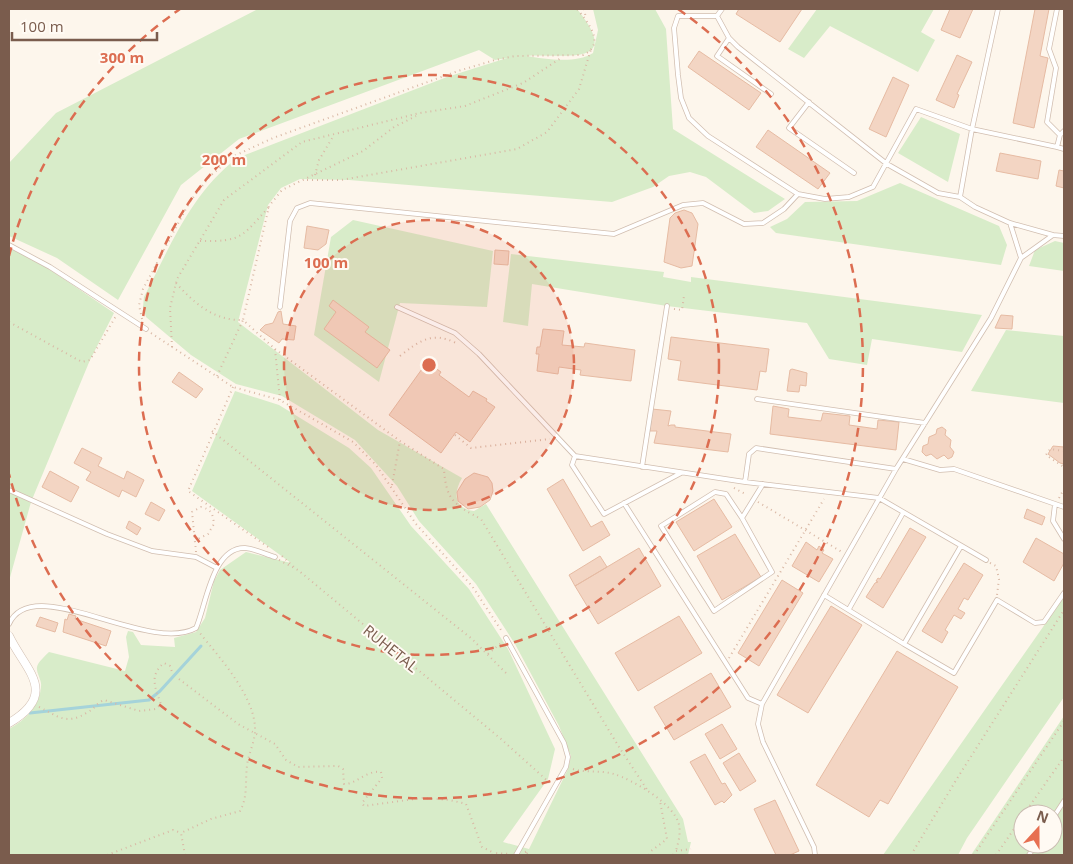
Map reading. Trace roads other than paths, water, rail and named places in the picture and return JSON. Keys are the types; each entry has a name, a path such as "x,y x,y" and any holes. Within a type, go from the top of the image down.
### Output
{"street":[{"path":"9,636 35,678 36,685 30,704 24,713 9,723"}],"lane":[{"path":"717,16 722,9"},
{"path":"960,197 972,129 998,9"},
{"path":"1057,9 1049,50 1056,68 1047,122 1060,135"},
{"path":"717,16 678,16 674,28 681,98 689,118 708,136 798,194 825,200 849,197 873,186 916,109 972,129 1064,149"},
{"path":"717,16 729,38 887,164 938,193 960,197 974,207 1010,223 1053,235 1064,236"},
{"path":"729,38 717,56 770,94"},
{"path":"809,102 789,128 854,173"},
{"path":"1058,147 1060,135 1064,131"},
{"path":"280,306 290,221 297,208 310,203 614,234 683,205 704,203 744,224 763,223 784,208 798,194"},
{"path":"1010,223 1021,258"},
{"path":"815,855 814,847 763,742 758,724 762,704 896,469 991,318 1021,258 1053,235"},
{"path":"9,245 50,267 118,313 146,329"},
{"path":"397,307 455,333 479,354 575,456 745,482 879,498 986,560"},
{"path":"642,467 666,307"},
{"path":"757,400 924,423"},
{"path":"745,482 749,454 756,448 896,469"},
{"path":"575,456 572,466 604,514 681,473"},
{"path":"903,460 940,470 954,469 1064,508"},
{"path":"742,518 763,484"},
{"path":"9,490 107,534 152,550 196,557 217,568"},
{"path":"715,492 726,494 742,518 772,572 714,611 661,526 715,492"},
{"path":"624,503 748,698 762,704"},
{"path":"1055,504 1053,521 1064,539"},
{"path":"849,609 903,513"},
{"path":"904,644 961,546"},
{"path":"9,624 14,616 25,609 58,607 160,635 185,634 196,628 202,617 202,605 217,568 229,554 243,548 276,555"},
{"path":"824,595 954,674 997,600 1035,623 1044,622 1064,593"},
{"path":"506,638 564,743 568,757 566,767 517,855"}],"waterway":[{"path":"30,713 149,700 160,691 201,646"}]}
